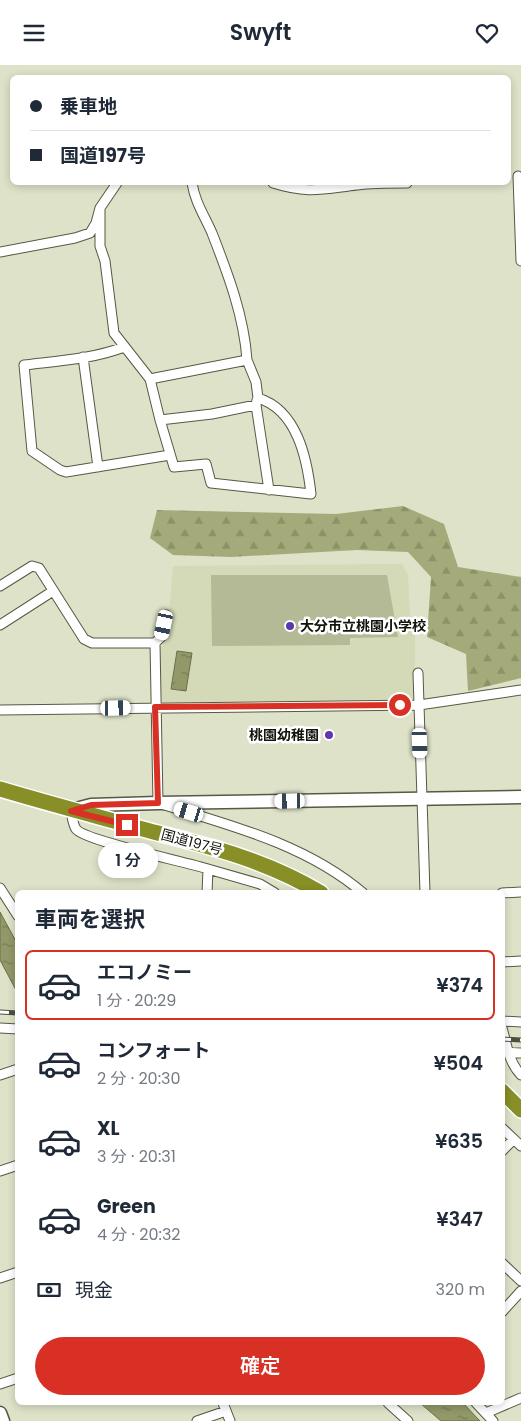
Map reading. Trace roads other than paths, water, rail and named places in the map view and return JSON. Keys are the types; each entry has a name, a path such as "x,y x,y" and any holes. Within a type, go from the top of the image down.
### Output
{"highway":[{"name":"国道197号","path":"0,789 71,811 241,855 286,874 315,890"},
{"path":"505,1094 521,1110"}],"street":[{"path":"516,176 521,261"},
{"path":"0,251 74,238 90,233 96,223 100,209 116,185"},
{"path":"192,185 194,195 234,292 246,344 247,360 256,382 269,490"},
{"path":"280,185 293,189 319,191 357,185"},
{"path":"100,209 100,246 105,261 114,333 150,379 160,421 174,467 206,464 212,483 311,493 308,465 300,442 284,415 275,405 257,401 212,414 160,421"},
{"path":"124,347 114,351 83,357 24,365 32,451 60,470 66,471 170,455"},
{"path":"83,357 98,467"},
{"path":"150,379 247,360"},
{"path":"0,586 32,566 39,568 84,639 92,643 155,643"},
{"path":"0,625 53,591"},
{"path":"158,803 155,643 162,635 166,615"},
{"path":"418,673 424,890"},
{"path":"0,710 419,705 521,690"},
{"path":"270,890 260,884 208,869 102,842 75,829 71,811 91,805 521,797"},
{"path":"158,803 236,827 287,846 348,879 361,890"},
{"path":"207,890 208,869"},
{"path":"0,888 15,911"},
{"path":"505,893 521,892"},
{"path":"505,962 521,961"},
{"path":"505,1021 521,1022"},
{"path":"0,1028 15,1030"},
{"path":"505,1052 521,1053"},
{"path":"505,1052 521,1075"},
{"path":"0,1075 15,1070"},
{"path":"505,1131 521,1146"},
{"path":"505,1148 513,1140"},
{"path":"0,1171 15,1166"},
{"path":"505,1266 521,1281"},
{"path":"0,1278 15,1273"},
{"path":"505,1309 521,1291"},
{"path":"0,1384 15,1379"},
{"path":"505,1404 521,1397"},
{"path":"390,1405 408,1421"},
{"path":"478,1405 494,1421"},
{"path":"486,1413 504,1405"},
{"path":"197,1421 225,1407 230,1421"},
{"path":"0,1413 3,1421"}],"water":[{"path":"177,651 192,653 186,691 171,689"},
{"path":"0,912 15,939 15,988 0,960"},
{"path":"422,1405 465,1405 480,1421 441,1421"}],"railway":[{"path":"0,1012 15,1013"},
{"path":"505,1039 521,1040"}],"place":[{"name":"大分市立桃園小学校","path":"290,626"},
{"name":"桃園幼稚園","path":"329,735"}]}
